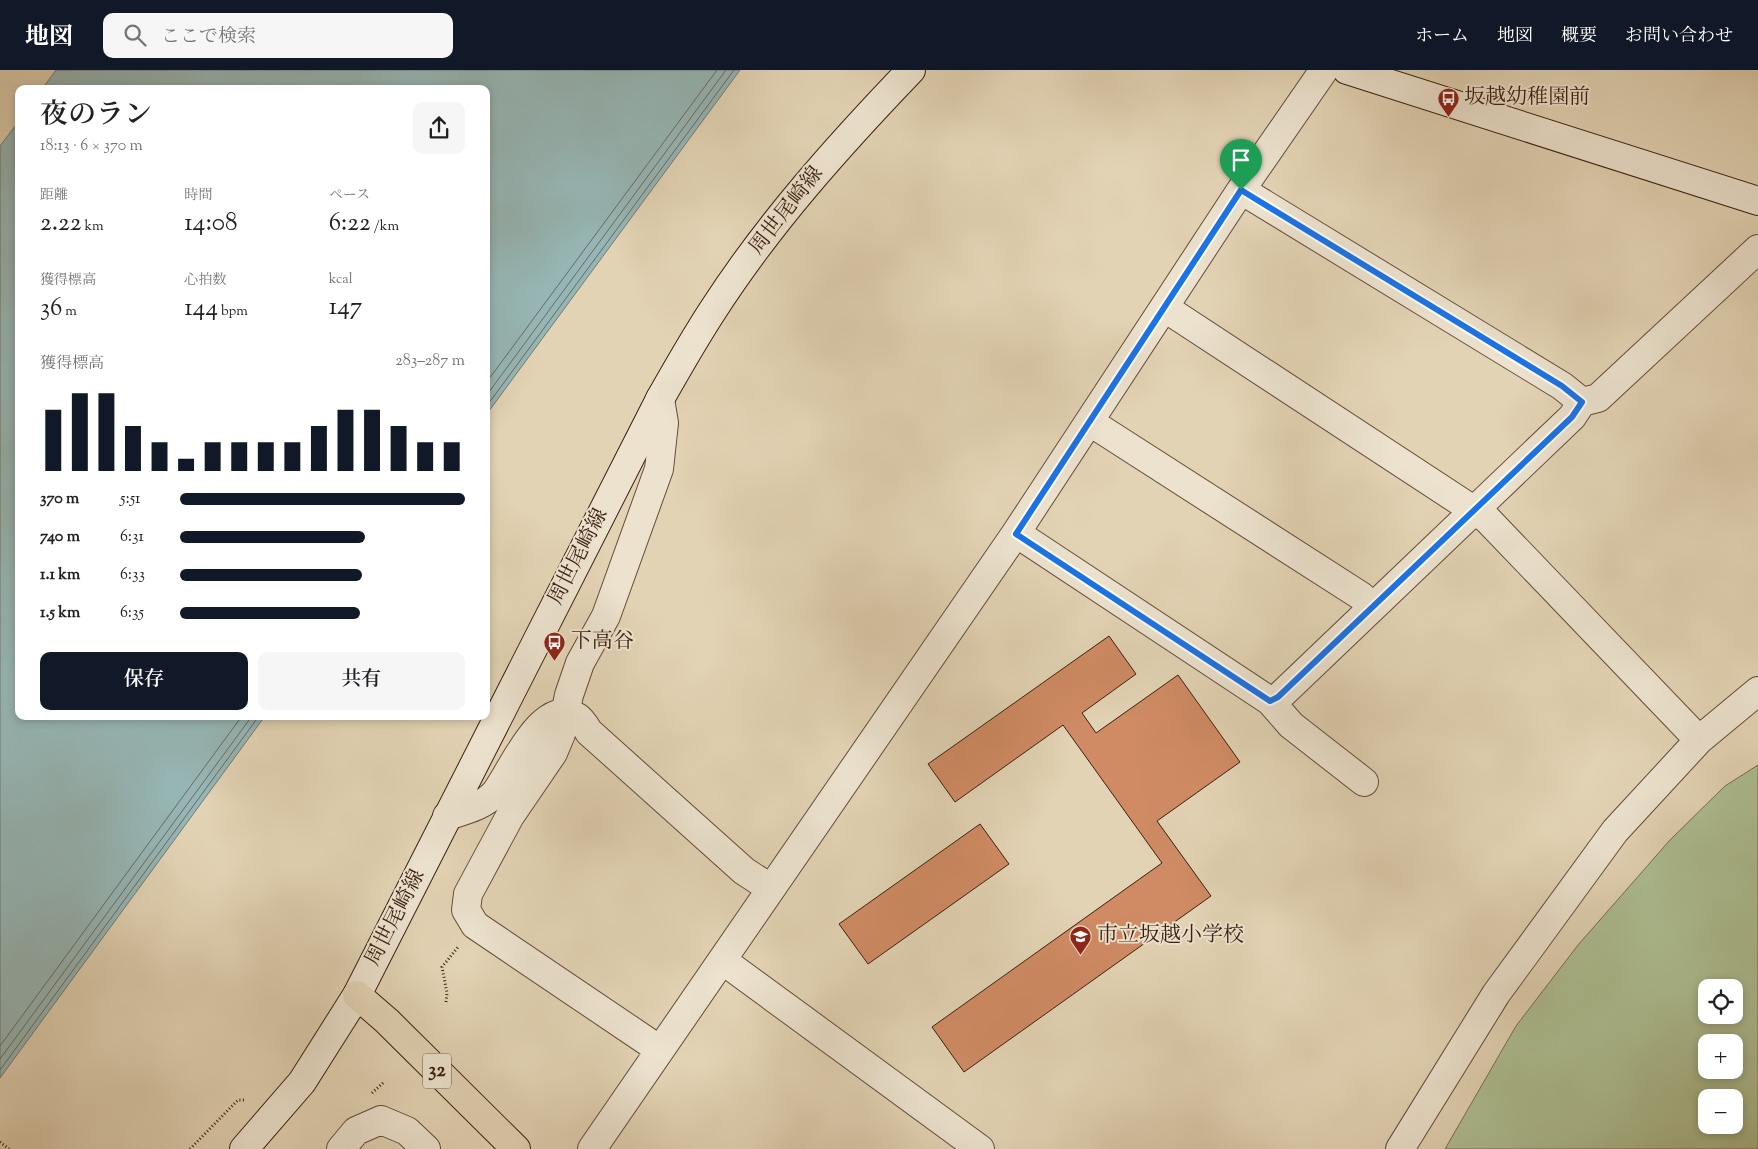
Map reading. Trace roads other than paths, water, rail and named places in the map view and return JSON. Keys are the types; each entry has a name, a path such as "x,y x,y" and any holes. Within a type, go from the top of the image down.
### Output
{"main road":[{"name":"32","path":"358,995 387,1021 516,1149"}],"street":[{"name":"周世尾崎線","path":"244,1149 302,1082 358,995 660,398 714,309 762,242 846,138 911,70"},
{"path":"592,1149 770,888 1016,534 1241,190 1324,70"},
{"path":"1347,70 1758,201"},
{"path":"1241,190 1562,386 1582,402"},
{"path":"1270,701 1278,697 1371,606 1572,417 1582,402 1598,398 1758,249"},
{"path":"1165,308 1487,519 1699,740"},
{"path":"660,398 664,423 659,469 606,616 580,663 565,713 561,734 553,754 510,816 468,894 466,910 475,925 660,1050"},
{"path":"1090,422 1361,596 1371,606"},
{"path":"1016,534 1270,701 1291,725 1364,782"},
{"path":"1400,1149 1496,994 1609,838 1699,740 1758,691"},
{"path":"447,816 477,805 494,794 518,753 547,718 565,713 578,717 590,732 744,871 770,888"},
{"path":"722,960 980,1149"},
{"path":"341,1149 356,1131 381,1120 407,1131 426,1149"}],"water":[{"path":"56,70 740,70 490,410 490,85 45,85"},
{"path":"15,126 15,720 262,720 0,1078 0,146"}],"place":[{"name":"坂越幼稚園前","path":"1448,117"},
{"name":"下高谷","path":"555,661"},
{"name":"市立坂越小学校","path":"1081,955"}]}
